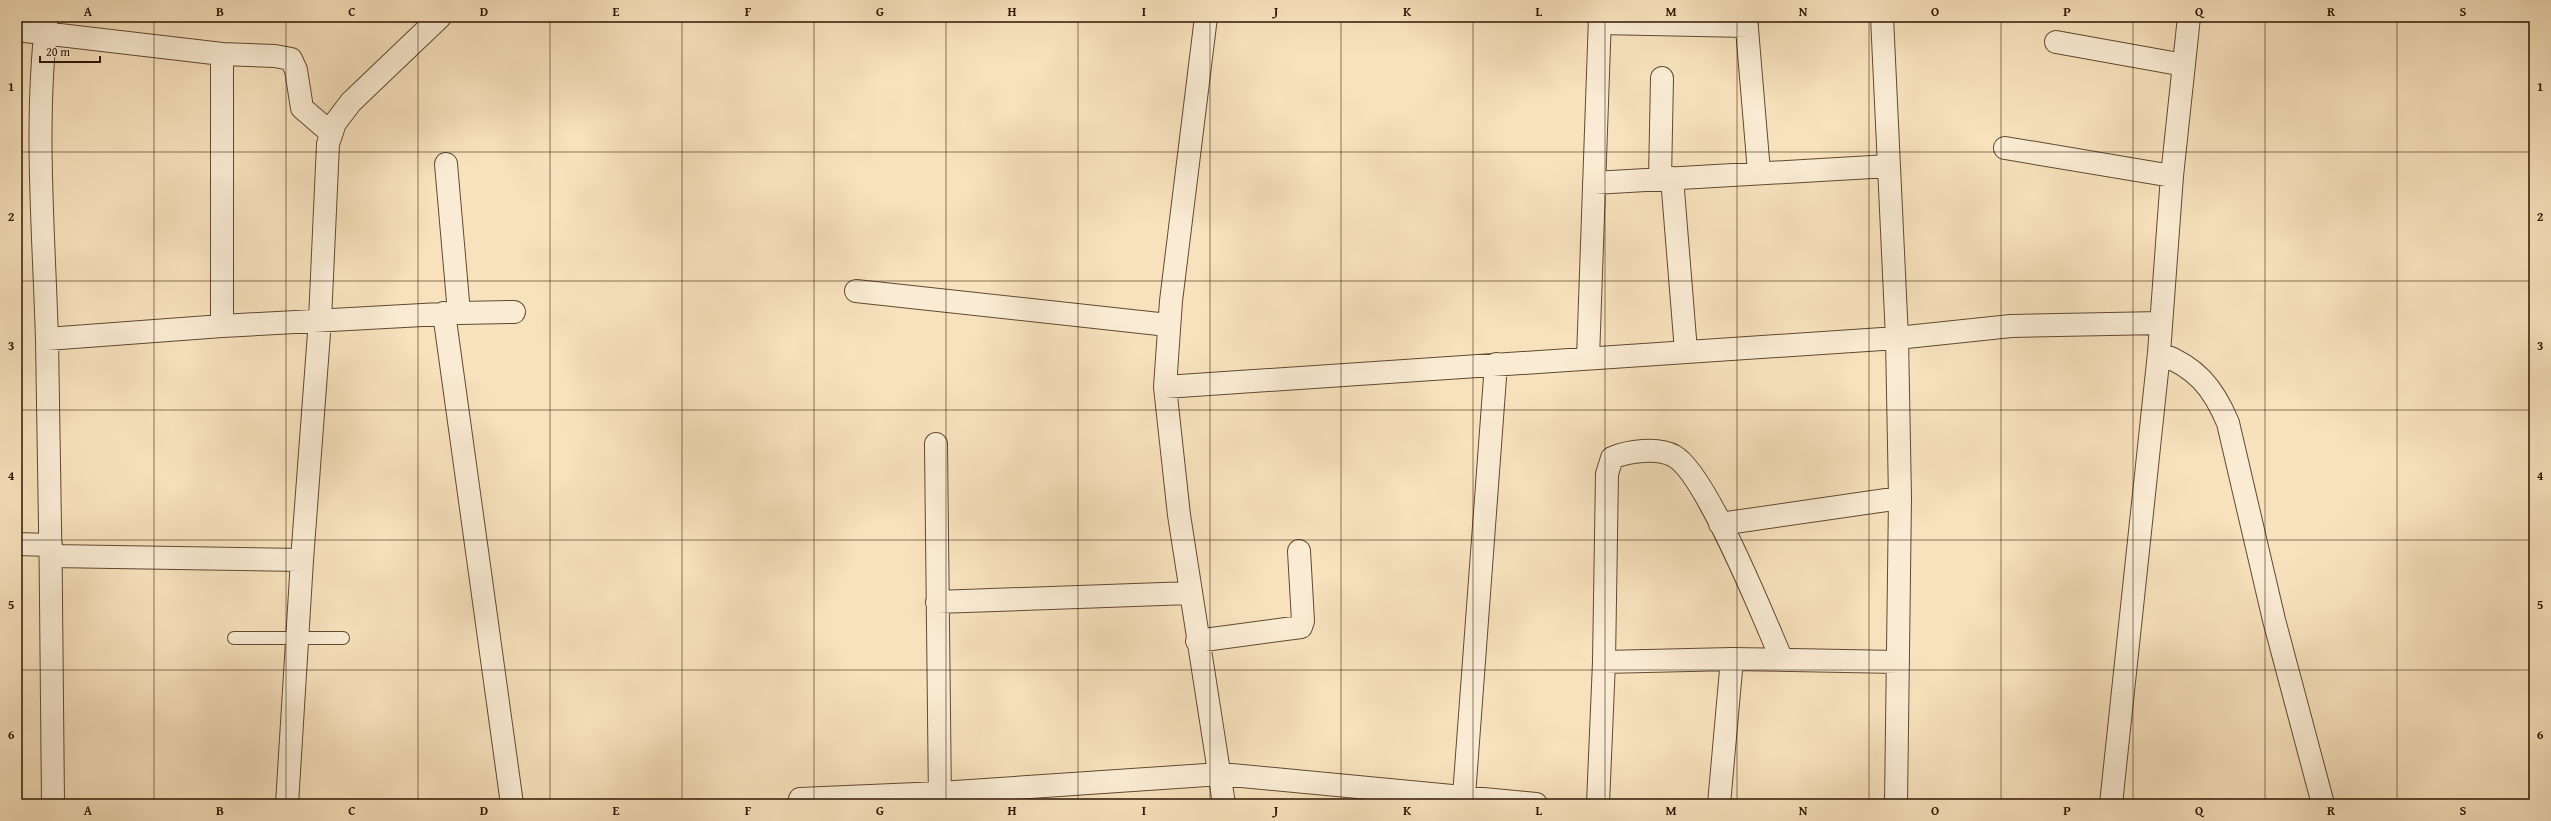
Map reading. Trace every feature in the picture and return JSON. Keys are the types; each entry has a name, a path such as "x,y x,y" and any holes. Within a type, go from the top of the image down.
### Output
{"street":[{"path":"287,804 302,560 320,320 325,160 331,133 335,124 351,102 440,17"},
{"path":"1206,17 1168,325 1165,387 1168,435 1190,593 1221,774 1224,804"},
{"path":"1882,17 1896,338 1900,498 1896,804"},
{"path":"2111,804 2159,352 2172,176 2189,17"},
{"path":"1588,358 1600,20 1746,21 1759,172"},
{"path":"17,30 46,26 222,54 275,56 291,59 296,67 302,108 331,133"},
{"path":"46,26 42,110 42,220 47,339 51,551 53,804"},
{"path":"2056,42 2184,66"},
{"path":"222,54 222,326"},
{"path":"1662,78 1666,179 1686,351"},
{"path":"2005,148 2172,176"},
{"path":"446,164 452,313 512,804"},
{"path":"1594,183 1759,172 1889,166"},
{"path":"856,291 1168,325"},
{"path":"47,339 320,320 452,313 514,312"},
{"path":"1165,387 1896,338 2012,326 2161,323"},
{"path":"2159,352 2181,362 2202,380 2221,406 2228,423 2274,620 2323,804"},
{"path":"1464,796 1496,364"},
{"path":"936,444 940,798"},
{"path":"1598,804 1604,662 1607,474 1611,459 1623,455 1655,451 1675,456 1695,480 1720,524 1782,660"},
{"path":"1720,524 1900,498"},
{"path":"17,544 51,551 302,560"},
{"path":"1198,641 1301,627 1303,621 1299,551"},
{"path":"937,602 1190,593"},
{"path":"1604,662 1732,659 1898,662"},
{"path":"1719,804 1732,659"},
{"path":"800,799 940,798 1221,774 1406,797 1464,796 1536,804"}],"lane":[{"path":"234,638 343,638"}]}
